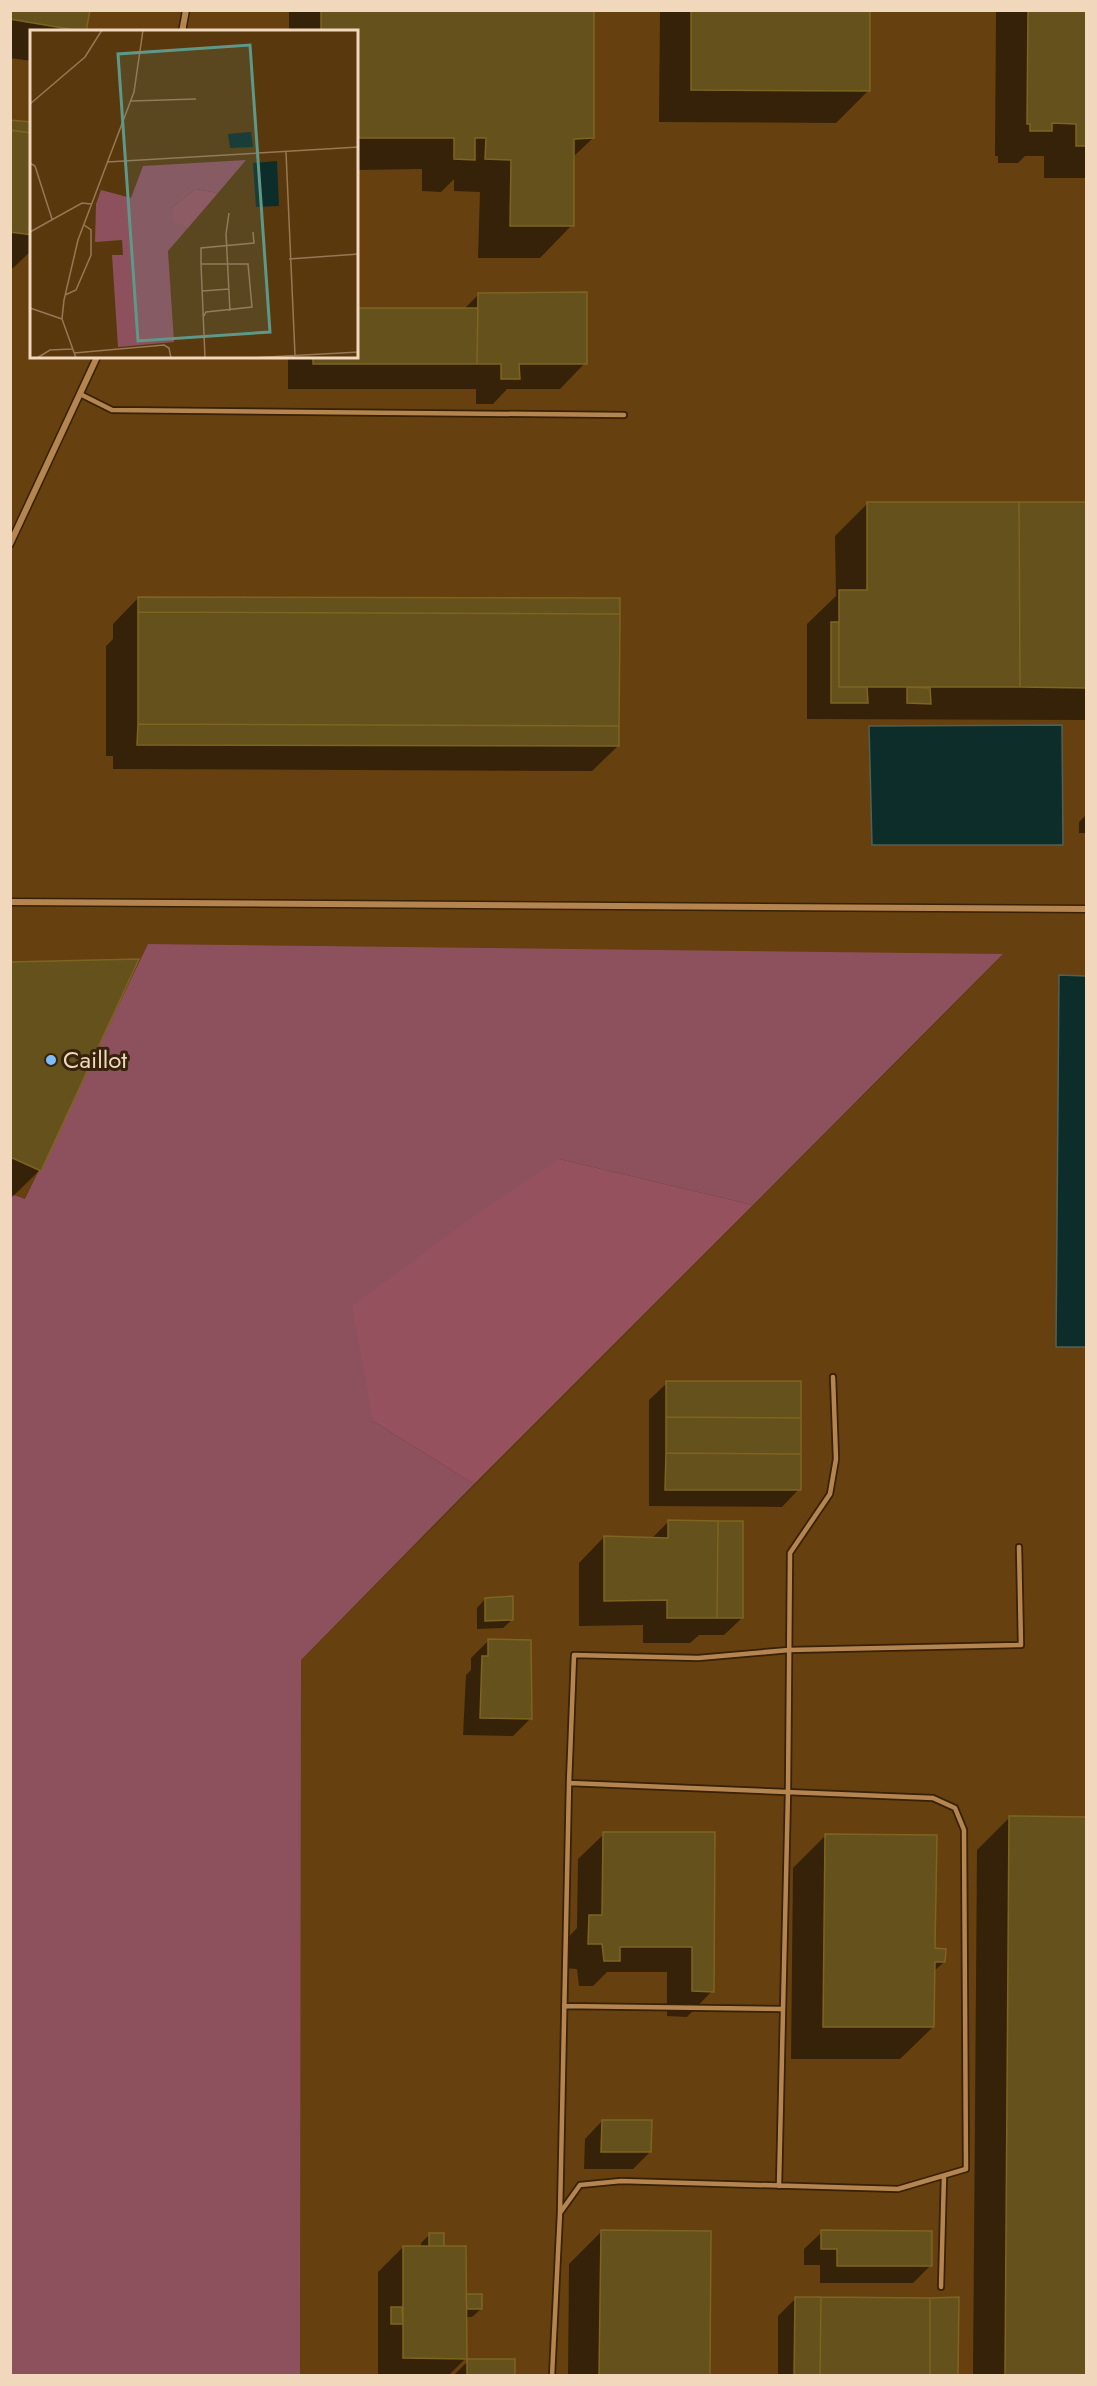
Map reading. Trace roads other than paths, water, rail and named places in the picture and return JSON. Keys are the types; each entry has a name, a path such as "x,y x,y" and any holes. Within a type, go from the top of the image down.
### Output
{"street":[{"path":"182,30 186,10"},
{"path":"10,543 97,358"},
{"path":"10,902 1086,909"}],"lane":[{"path":"80,393 112,410 624,415"},
{"path":"779,2186 788,1792 790,1553 830,1494 836,1458 833,1377"},
{"path":"552,2376 560,2213 568,1783 574,1655 698,1658 789,1650 1021,1645 1019,1546"},
{"path":"560,2213 580,2185 621,2181 898,2189 966,2169 964,1830 955,1808 933,1798 568,1783"},
{"path":"564,2006 783,2009"},
{"path":"941,2287 944,2176"}],"water":[{"path":"1062,725 1063,845 872,845 869,726"},
{"path":"1059,975 1086,976 1086,1347 1056,1347"}],"place":[{"name":"Caillot","path":"51,1060"}]}
